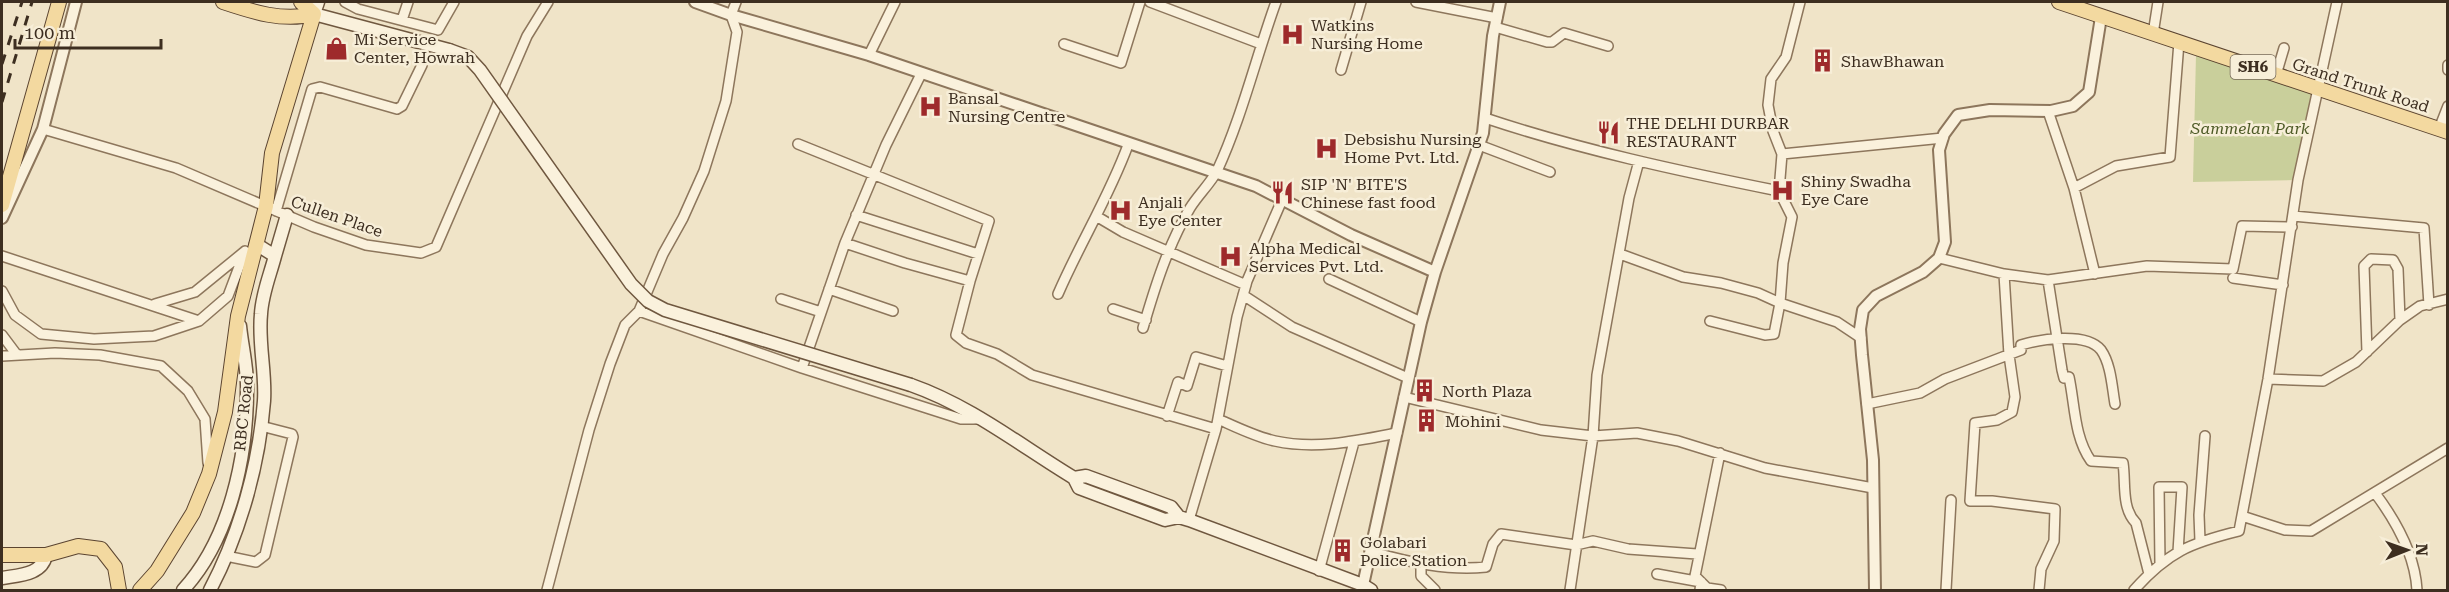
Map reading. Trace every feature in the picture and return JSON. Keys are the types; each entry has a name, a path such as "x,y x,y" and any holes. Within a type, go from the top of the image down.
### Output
{"main road":[{"path":"2,205 59,2"},
{"path":"223,2 246,10 294,19 316,8"},
{"path":"300,2 468,57 480,70 632,284 648,301 665,310 911,385 953,402 1074,478 1086,476 1172,507 1184,519 1365,589"},
{"name":"Grand Trunk Road","path":"2059,2 2443,130"},
{"path":"141,591 157,571 193,513 209,474 225,412 238,316 251,247 276,211 272,153 316,8"},
{"name":"RBC Road","path":"210,591 226,556 247,495 261,426 265,381 260,317 275,256 276,211"},
{"path":"251,247 275,256"},
{"name":"RBC Road","path":"183,591 217,540 230,503 244,441 248,387 238,316"},
{"path":"2,555 46,555 78,546 100,549 115,567 119,591"},
{"path":"2,578 39,569 46,555"}],"street":[{"path":"2,218 43,129 76,2"},
{"path":"345,2 358,9 438,30 454,2"},
{"path":"402,20 408,2"},
{"name":"Cullen Place","path":"43,129 176,168 276,211 366,245 421,253 436,247 527,36 549,2"},
{"path":"695,2 731,15 868,55 1128,145 1256,186 1435,272"},
{"path":"546,591 589,430 625,324 639,311 652,276 683,218 704,171 726,101 737,32 731,15 736,2"},
{"path":"868,55 895,2"},
{"path":"1064,44 1121,63 1140,2"},
{"path":"1150,2 1261,44"},
{"path":"1113,309 1144,324 1152,292 1189,209 1215,173 1232,133 1276,2"},
{"path":"1341,70 1361,2"},
{"path":"1416,2 1496,22 1547,42 1552,42 1564,33 1608,46"},
{"path":"1365,589 1408,378 1422,322 1435,272 1479,145 1485,118 1500,2"},
{"path":"1710,321 1765,335 1774,334 1780,303 1783,263 1792,217 1779,191 1782,153 1773,131 1768,105 1771,79 1786,57 1800,2"},
{"path":"2153,34 2158,2"},
{"path":"2134,591 2160,563 2178,552 2200,541 2239,531 2268,379 2298,180 2337,2"},
{"path":"1875,591 1874,488 1861,338 1863,310 1876,296 1923,272 1939,258 1945,242 1939,150 1943,138 1958,116 1990,110 2048,111 2073,106 2089,92 2101,17"},
{"path":"2074,188 2116,166 2170,157 2179,42"},
{"path":"2276,75 2284,48"},
{"path":"276,211 312,89 320,87 397,109 402,106 422,65"},
{"path":"2448,65 2448,70"},
{"path":"802,368 856,215 921,74"},
{"path":"2443,130 2448,106"},
{"path":"2048,111 2074,188 2095,274"},
{"path":"1485,118 1552,140 1779,191"},
{"path":"1782,153 1943,138"},
{"path":"798,144 989,221 970,280 956,335 966,343 997,354 1032,375 1167,416 1217,424 1274,441 1311,445 1354,442 1397,434"},
{"path":"1058,294 1077,250 1114,184 1128,145"},
{"path":"1479,145 1550,172"},
{"path":"1570,591 1593,436 1597,375 1629,198 1639,161"},
{"path":"1184,519 1217,424 1227,366 1245,290 1282,200"},
{"path":"856,215 978,254"},
{"path":"1096,216 1123,232 1170,252 1245,290 1292,327 1408,378"},
{"path":"2293,216 2424,228 2429,304"},
{"path":"1939,258 2004,274 2048,280 2146,266 2233,269 2242,226 2292,227"},
{"path":"845,243 905,264 970,280"},
{"path":"155,304 195,291 251,247"},
{"path":"2,291 15,315 41,334 94,339 154,336 199,321 228,296 251,247"},
{"path":"1620,254 1683,277 1721,283 1837,322 1861,338"},
{"path":"2,256 131,300 155,304 199,321"},
{"path":"2367,352 2364,266 2371,259 2393,260 2398,269 2400,320"},
{"path":"2004,274 2009,355 2015,397 2012,412 1997,420 1975,423 1970,501 1992,501 2055,509 2054,541 2041,569 2040,591"},
{"path":"2233,278 2283,285"},
{"path":"1329,279 1422,322"},
{"path":"2048,280 2059,338 2062,370 2064,378 2069,377 2074,417 2085,453 2091,461 2123,463 2126,506 2130,517 2136,523 2149,574"},
{"path":"830,289 893,311"},
{"path":"781,299 821,312"},
{"path":"2268,379 2323,381 2356,362 2400,320 2421,306 2448,299"},
{"path":"639,311 802,368 961,419 981,419"},
{"path":"2,335 17,355"},
{"path":"1867,404 1920,393 1945,379 2020,350 2021,345 2026,343 2059,338 2083,340 2100,348 2107,361 2115,404"},
{"path":"2,356 55,353 100,355 161,366 188,391 205,419 209,474"},
{"path":"1167,416 1178,382 1188,386 1196,357 1227,366"},
{"path":"1404,397 1540,430 1593,436 1636,433 1720,453 1765,468 1874,488"},
{"path":"226,556 256,562 265,555 294,437 292,434 261,426"},
{"path":"2200,541 2199,515 2205,436"},
{"path":"1319,571 1354,442"},
{"path":"2242,516 2285,530 2311,531 2448,448"},
{"path":"1700,586 1695,576 1697,554 1720,453"},
{"path":"2160,563 2159,487 2182,487 2178,552"},
{"path":"2375,493 2413,561 2417,591"},
{"path":"1946,591 1951,500"},
{"path":"1372,552 1421,564 1486,567 1493,544 1501,534 1576,545 1593,541 1628,549 1697,554"},
{"path":"1421,564 1421,576 1435,591"},
{"path":"1657,574 1721,591"}],"green space":[{"name":"Sammelan Park","path":"2196,54 2311,93 2298,180 2193,182"}],"railway":[{"path":"2,64 22,2"},
{"path":"2,102 32,2"}],"place":[{"name":"Watkins Nursing Home","path":"1293,34"},
{"name":"Mi Service Center, Howrah","path":"336,48"},
{"name":"ShawBhawan","path":"1823,61"},
{"name":"Bansal Nursing Centre","path":"930,107"},
{"name":"THE DELHI DURBAR RESTAURANT","path":"1608,132"},
{"name":"Debsishu Nursing Home Pvt. Ltd.","path":"1326,148"},
{"name":"Shiny Swadha Eye Care","path":"1783,190"},
{"name":"SIP 'N' BITE'S Chinese fast food","path":"1283,193"},
{"name":"Anjali Eye Center","path":"1120,211"},
{"name":"Alpha Medical Services Pvt. Ltd.","path":"1231,257"},
{"name":"North Plaza","path":"1424,391"},
{"name":"Mohini","path":"1427,421"},
{"name":"Golabari Police Station","path":"1342,551"}]}
